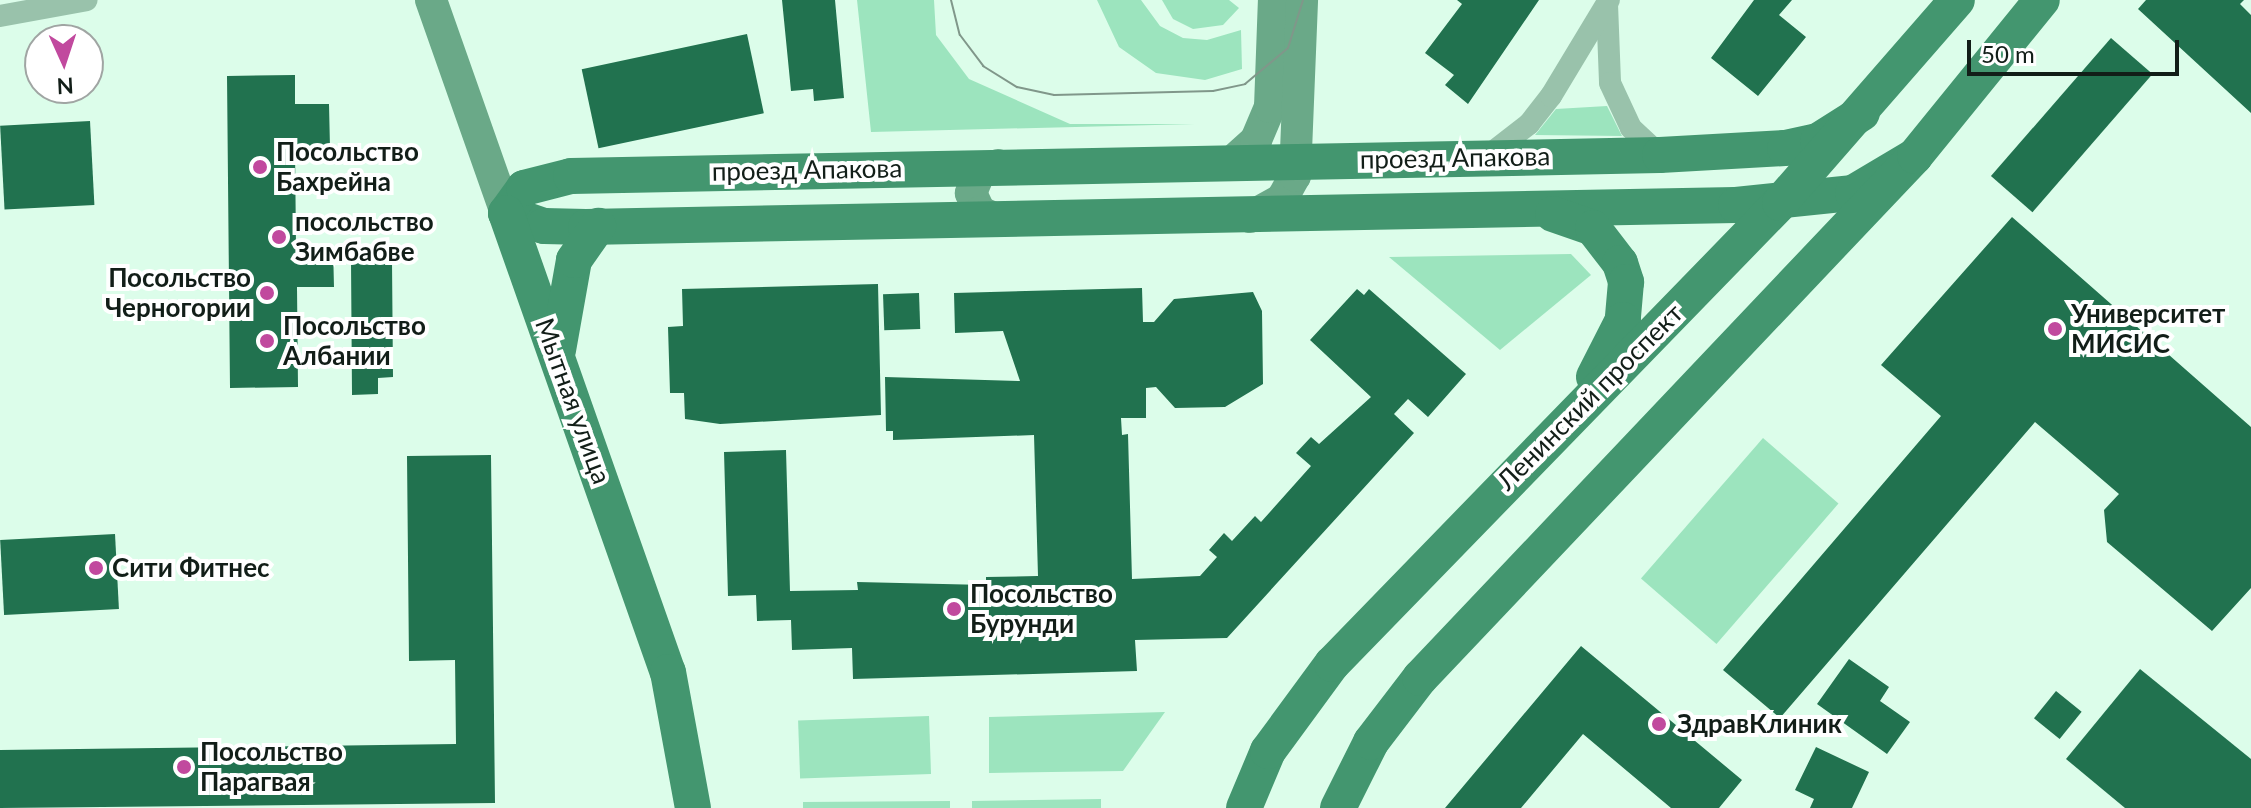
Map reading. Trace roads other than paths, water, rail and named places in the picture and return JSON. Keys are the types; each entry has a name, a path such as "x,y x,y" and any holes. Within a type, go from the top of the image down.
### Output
{"main road":[{"name":"Мытная улица","path":"431,0 668,672 693,808"},
{"path":"1233,161 1256,140 1270,107 1274,0"},
{"path":"1250,217 1282,199 1298,160 1302,0"},
{"name":"Ленинский проспект","path":"1244,808 1268,751 1332,664 1780,203 1862,113 1957,0"},
{"path":"1338,808 1371,742 1420,678 1915,156 2042,0"},
{"name":"проезд Апакова","path":"1528,210 598,226 544,226 506,213 524,188 571,176 998,165 1660,155 1785,148 1818,141 1862,113"},
{"path":"1528,210 1780,203 1853,193 1915,156"},
{"path":"998,165 979,174 971,193 980,212 999,220"},
{"path":"1528,210 1571,217 1593,228 1620,263 1626,282 1623,320 1572,415"},
{"path":"557,356 574,260 598,226"}],"street":[{"path":"0,16 87,0"},
{"path":"1608,2 1610,83 1631,128 1660,155"},
{"path":"1482,159 1529,124 1608,2"}],"tram line":[{"path":"951,0 960,35 983,66 1017,87 1054,95 1213,91 1245,84 1288,48 1303,0"}],"place":[{"name":"Посольство Бахрейна","path":"260,167"},
{"name":"посольство Зимбабве","path":"279,237"},
{"name":"Посольство Черногории","path":"267,293"},
{"name":"Университет МИСИС","path":"2055,329"},
{"name":"Посольство Албании","path":"267,341"},
{"name":"Сити Фитнес","path":"96,568"},
{"name":"Посольство Бурунди","path":"954,609"},
{"name":"ЗдравКлиник","path":"1659,724"},
{"name":"Посольство Парагвая","path":"184,767"}]}
